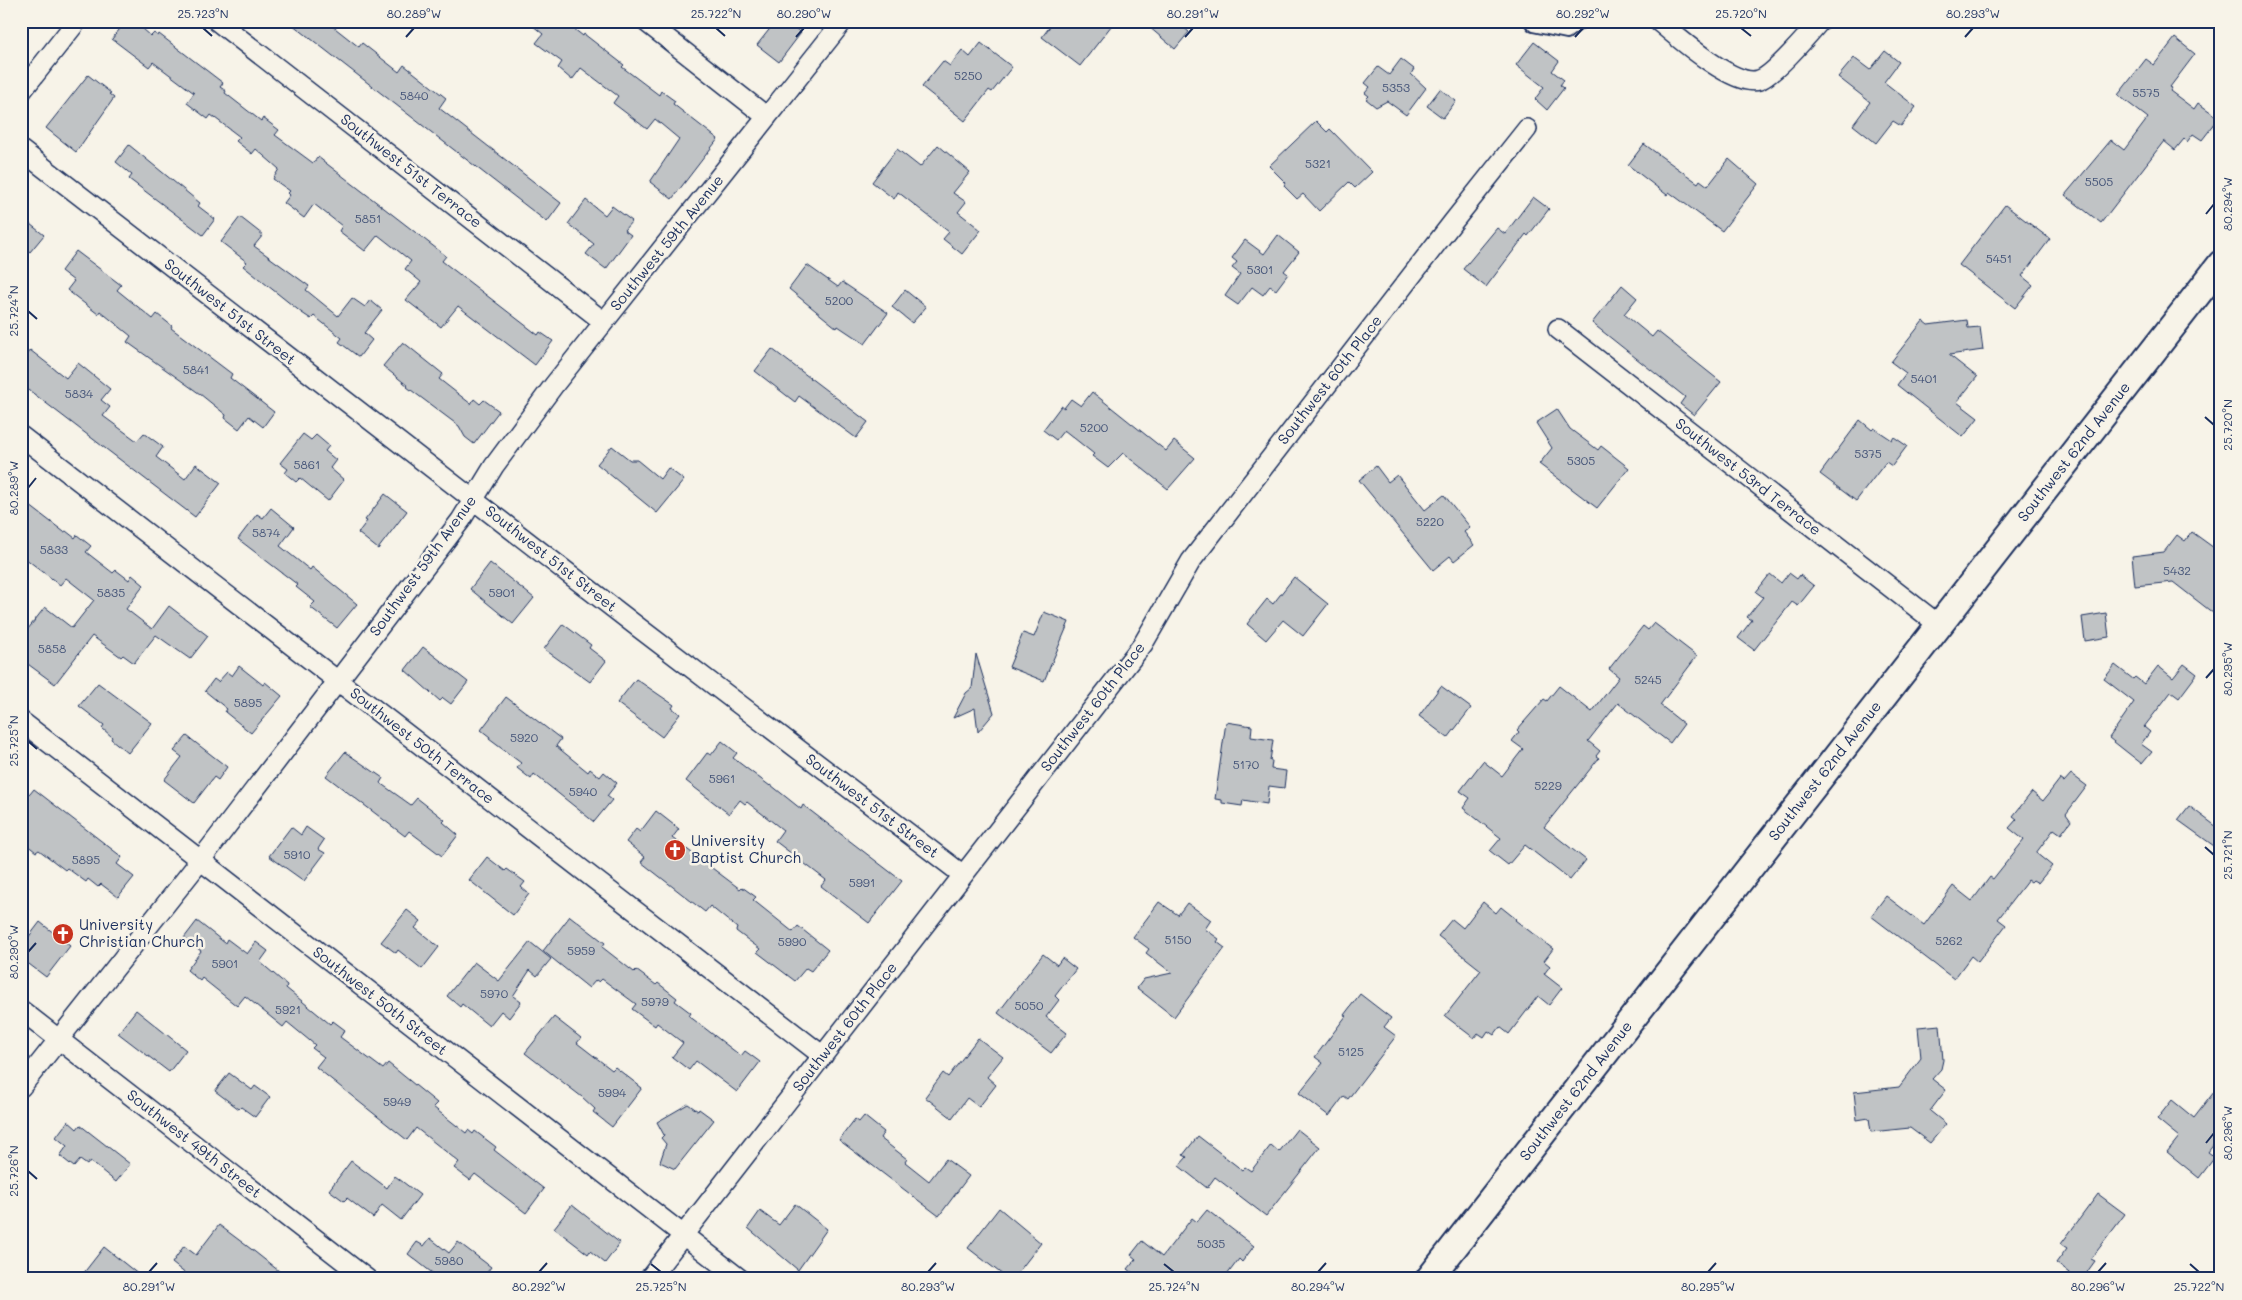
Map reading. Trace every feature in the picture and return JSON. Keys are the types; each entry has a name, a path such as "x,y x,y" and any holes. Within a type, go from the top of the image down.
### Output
{"street":[{"path":"21,92 77,21"},
{"name":"Southwest 51st Terrace","path":"217,21 604,322"},
{"path":"645,21 767,117"},
{"name":"Southwest 59th Avenue","path":"21,1087 200,861 338,682 461,520 508,446 843,21"},
{"path":"1658,21 1722,69 1740,78 1759,80 1771,72 1820,21"},
{"name":"Southwest 60th Place","path":"649,1279 1143,644 1191,561 1527,129"},
{"name":"Southwest 51st Street","path":"21,150 963,875"},
{"name":"Southwest 62nd Avenue","path":"1429,1279 2221,264"},
{"name":"Southwest 53rd Terrace","path":"1558,329 1939,625"},
{"name":"Southwest 50th Terrace","path":"21,436 823,1056"},
{"name":"Southwest 50th Street","path":"21,721 740,1279"},
{"name":"Southwest 49th Street","path":"21,1010 367,1279"}],"lane":[{"path":"1529,21 1533,26 1567,33 1583,21"}],"building":[{"path":"126,21 134,21 151,36 154,33 158,36 159,34 223,83 220,87 226,91 225,93 261,121 263,118 279,130 275,135 313,163 318,157 446,256 442,261 538,335 540,332 553,341 535,365 458,306 441,327 406,300 421,282 405,269 411,261 378,235 365,251 339,231 342,226 314,204 304,218 284,203 290,195 288,193 290,191 273,179 279,169 256,149 252,154 236,141 240,137 211,115 208,119 187,103 194,93 153,62 149,67 112,39"},
{"path":"288,21 326,21 359,47 362,43 399,72 404,65 446,98 439,108 561,203 547,222"},
{"path":"527,21 564,21 624,65 622,67 659,95 661,91 675,101 673,104 718,139 672,199 650,182 679,139 655,119 647,129 613,103 618,96 581,68 572,80 558,68 562,62 536,43 543,34"},
{"path":"776,21 786,21 801,33 779,62 757,45"},
{"path":"1054,21 1115,21 1080,66 1042,37"},
{"path":"1142,21 1176,21 1189,32 1175,49"},
{"path":"2175,38 2195,54 2170,87 2172,88 2170,91 2194,109 2198,103 2219,118 2202,140 2193,134 2187,142 2184,139 2175,150 2164,141 2101,223 2065,195 2111,140 2124,150 2148,118 2118,95 2146,59 2154,65"},
{"path":"1534,42 1559,61 1552,71 1564,80 1560,85 1564,88 1547,110 1535,99 1544,87 1516,65"},
{"path":"981,43 1012,67 992,92 989,90 965,121 922,87 943,61 950,66 962,50 970,57"},
{"path":"1885,51 1899,62 1884,82 1916,107 1901,126 1893,121 1876,143 1853,125 1870,102 1838,77 1854,58 1870,70"},
{"path":"1401,59 1414,69 1411,74 1426,88 1406,115 1387,101 1376,107 1366,99 1369,96 1365,93 1370,87 1365,83 1378,67 1389,75"},
{"path":"88,75 111,93 109,94 114,98 76,152 46,128"},
{"path":"1440,89 1456,101 1443,118 1427,106"},
{"path":"1316,121 1327,132 1330,129 1372,172 1355,188 1349,182 1319,211 1303,194 1297,199 1284,186 1286,183 1269,166"},
{"path":"1644,144 1698,183 1700,180 1708,186 1729,159 1758,184 1722,231 1669,192 1667,195 1628,165"},
{"path":"129,145 200,203 198,206 215,219 203,235 129,179 132,175 116,162"},
{"path":"938,145 970,172 953,193 966,202 958,212 981,230 962,254 943,239 949,232 898,192 894,199 872,182 897,149 920,167"},
{"path":"1533,197 1549,209 1528,236 1526,234 1486,287 1463,269 1497,228 1505,234"},
{"path":"586,200 605,215 612,206 632,221 624,230 631,235 606,269 586,254 594,244 568,224"},
{"path":"2005,205 2050,239 2022,276 2033,285 2015,308 1959,265"},
{"path":"21,217 44,235 30,252 21,245"},
{"path":"240,217 263,235 254,246 309,286 306,290 338,316 352,298 365,307 370,300 382,310 364,333 372,340 359,357 339,342 342,338 314,316 311,319 302,313 243,266 247,262 221,242"},
{"path":"1278,235 1299,252 1284,271 1288,274 1276,290 1270,286 1263,295 1252,287 1238,305 1225,296 1240,274 1232,268 1237,262 1232,258 1245,240 1264,254"},
{"path":"76,251 121,285 117,290 153,319 157,314 172,326 171,328 232,374 230,378 274,412 263,427 249,416 239,429 225,418 226,415 200,394 127,342 131,336 100,311 98,314 67,290 74,281 61,271"},
{"path":"807,265 838,287 842,282 888,313 865,344 838,326 837,328 789,289"},
{"path":"1622,285 1637,298 1624,314 1652,337 1657,331 1721,382 1694,415 1680,404 1685,397 1592,323"},
{"path":"905,290 926,307 912,323 892,307"},
{"path":"1967,320 1968,328 1980,327 1983,350 1949,355 1977,377 1957,402 1978,418 1963,437 1897,385 1906,373 1891,362 1923,321 1928,325"},
{"path":"403,342 443,374 439,379 471,404 474,399 480,404 484,400 499,411 474,444 465,437 459,426 407,387 383,366"},
{"path":"772,349 868,422 856,438 799,396 795,402 755,371"},
{"path":"30,350 66,378 78,363 110,389 101,400 110,407 103,416 137,441 144,433 163,447 156,457 185,479 196,464 221,483 195,517 21,384 21,362"},
{"path":"1092,392 1166,451 1174,441 1195,458 1168,489 1123,453 1108,468 1064,430 1056,440 1043,430 1061,406 1064,408 1071,399 1081,406"},
{"path":"1557,409 1570,429 1598,450 1601,446 1629,468 1597,508 1539,464 1552,448 1536,423"},
{"path":"1860,420 1872,430 1874,428 1892,440 1894,437 1907,446 1892,466 1886,462 1856,501 1820,474"},
{"path":"303,434 311,440 316,435 329,446 325,451 336,460 330,468 344,480 328,501 300,478 296,482 285,473 288,469 280,463"},
{"path":"612,446 630,460 637,460 660,479 668,468 684,480 657,513 597,464"},
{"path":"1376,466 1388,482 1397,475 1425,510 1444,495 1470,527 1464,532 1474,545 1454,561 1450,556 1433,570 1359,480"},
{"path":"385,494 407,511 378,549 358,533 367,521 365,520"},
{"path":"21,499 64,532 66,531 75,538 77,535 91,546 86,552 113,573 116,570 129,580 132,575 144,585 126,609 152,629 169,606 208,636 190,659 156,635 134,663 123,655 121,657 92,636 55,684 21,659 21,638 45,607 72,628 94,600 66,578 60,585 21,555"},
{"path":"271,508 294,527 280,546 310,570 312,567 357,604 337,628 310,607 315,602 296,587 298,585 238,539 257,514 263,518"},
{"path":"2192,532 2221,553 2221,602 2213,613 2173,582 2135,586 2132,556 2164,552 2177,535 2185,541"},
{"path":"490,563 534,598 513,624 470,589"},
{"path":"1789,573 1797,579 1800,575 1814,586 1798,606 1792,602 1754,650 1738,638 1752,620 1747,617 1763,597 1756,592 1770,574 1781,583"},
{"path":"1294,577 1328,604 1303,636 1283,620 1266,640 1247,624 1267,599 1273,604"},
{"path":"1044,612 1069,622 1044,681 1009,667 1023,633 1034,637"},
{"path":"2106,613 2109,637 2085,641 2082,617"},
{"path":"1654,623 1697,656 1660,705 1684,724 1670,743 1618,703 1588,741 1600,751 1596,756 1599,758 1544,827 1586,860 1570,880 1525,845 1508,865 1490,851 1501,838 1463,808 1470,798 1460,791 1483,761 1502,776 1523,749 1512,741 1519,732 1517,730 1544,699 1547,701 1559,686 1592,712 1619,677 1609,669 1643,626 1648,630"},
{"path":"563,624 591,645 589,648 606,661 590,682 544,649"},
{"path":"423,647 468,682 451,704 443,698 440,701 405,670"},
{"path":"976,654 994,713 978,732 975,708 953,718 966,693 972,688"},
{"path":"2184,664 2197,674 2179,698 2171,692 2144,727 2150,732 2141,744 2152,752 2142,764 2109,738 2134,702 2104,679 2115,665 2133,679 2135,677 2144,684 2158,666 2173,678"},
{"path":"239,666 263,685 265,682 282,696 251,733 225,712 227,709 205,691 214,679 218,682 227,672 232,676"},
{"path":"636,679 674,705 672,708 680,714 662,737 617,703"},
{"path":"98,683 152,723 128,753 111,739 112,737 102,728 104,725 79,706"},
{"path":"1441,686 1471,708 1448,738 1419,716"},
{"path":"506,697 561,739 556,746 588,772 590,769 600,777 604,772 617,783 607,796 612,800 594,822 534,774 531,779 517,768 521,763 489,739 490,737 481,730"},
{"path":"1226,722 1252,726 1251,737 1273,740 1270,761 1272,761 1271,769 1286,771 1284,788 1269,786 1267,804 1243,800 1242,806 1222,803 1222,800 1215,799"},
{"path":"187,736 227,767 218,780 214,777 194,803 164,780 182,757 174,751"},
{"path":"722,741 737,753 733,758 801,809 803,805 902,881 869,923 821,886 826,880 775,841 783,830 747,802 745,804 740,800 729,814 686,781 707,753 711,755"},
{"path":"345,752 383,778 380,783 411,805 417,798 445,820 443,822 458,835 442,856 409,831 405,836 326,776"},
{"path":"2071,774 2087,786 2066,814 2071,821 2061,834 2054,829 2036,853 2052,866 2038,883 2028,880 1998,919 2006,925 1978,962 1971,956 1954,979 1871,916 1886,896 1924,925 1953,886 1972,901 1990,877 1993,879 2024,840 2009,828 2017,819 2013,816 2032,792 2043,801 2060,779 2064,782"},
{"path":"21,787 30,794 34,789 122,857 117,864 134,877 118,897 101,884 98,887 88,879 86,882 67,868 65,870 39,850 36,852 21,840"},
{"path":"2189,806 2221,830 2221,851 2178,820"},
{"path":"656,811 679,829 672,838 740,889 742,887 756,897 753,900 793,932 798,926 828,950 811,971 806,968 795,981 757,952 760,949 736,931 737,928 710,906 705,912 641,862 645,857 626,842 636,829 640,832"},
{"path":"291,827 301,835 306,827 324,840 318,849 325,853 304,881 269,856"},
{"path":"487,857 505,871 507,869 525,882 521,887 529,894 513,915 469,880"},
{"path":"1159,902 1178,915 1187,903 1211,920 1205,929 1219,939 1217,942 1225,948 1174,1017 1137,988 1144,979 1172,973 1146,953 1149,949 1133,937"},
{"path":"1483,902 1496,913 1501,907 1553,949 1544,961 1550,966 1544,974 1562,988 1549,1005 1538,996 1509,1034 1500,1027 1494,1035 1488,1031 1484,1037 1478,1033 1474,1038 1445,1016 1481,970 1438,936 1452,919 1463,928"},
{"path":"407,910 421,921 415,928 439,947 422,969 398,950 396,953 381,942"},
{"path":"570,916 605,943 602,947 634,972 636,970 656,985 658,983 677,998 675,1001 691,1013 689,1016 741,1056 745,1051 760,1062 737,1092 696,1061 689,1070 672,1057 683,1043 657,1023 655,1026 632,1009 636,1004 602,979 599,982 596,980 589,988 543,951"},
{"path":"197,921 225,943 227,939 247,954 256,942 268,951 260,962 287,985 286,988 330,1024 333,1021 345,1030 340,1037 383,1069 388,1063 437,1103 433,1107 466,1133 468,1130 473,1134 475,1131 496,1147 494,1150 544,1189 526,1213 475,1174 470,1180 454,1168 459,1162 416,1128 407,1140 358,1101 316,1067 324,1057 312,1048 315,1045 287,1022 283,1027 245,996 237,1006 202,978 200,981 187,970 201,951 184,938"},
{"path":"40,922 70,946 46,977 21,958 21,947"},
{"path":"530,942 551,959 537,976 530,970 513,996 521,1002 509,1018 501,1011 489,1026 462,1004 460,1007 447,996 474,962 499,981"},
{"path":"1043,954 1057,965 1062,958 1076,969 1055,996 1059,1000 1046,1017 1067,1033 1051,1053 998,1013"},
{"path":"1360,994 1391,1018 1384,1027 1396,1036 1348,1099 1344,1096 1329,1116 1299,1093 1323,1063 1315,1057"},
{"path":"136,1010 186,1050 169,1072 118,1033"},
{"path":"554,1017 581,1038 577,1043 612,1070 615,1067 642,1088 612,1127 593,1112 595,1109 582,1097 525,1053"},
{"path":"1940,1025 1943,1060 1941,1069 1932,1079 1946,1090 1930,1111 1946,1124 1930,1143 1910,1128 1871,1132 1869,1118 1857,1120 1854,1092 1899,1087 1921,1058 1918,1027"},
{"path":"978,1038 1003,1057 987,1077 996,1085 979,1107 967,1098 952,1118 925,1097 943,1073 948,1077"},
{"path":"229,1073 252,1090 255,1086 270,1097 255,1117 241,1107 239,1109 215,1091"},
{"path":"2221,1083 2221,1135 2208,1152 2215,1157 2199,1178 2167,1152 2179,1137 2157,1119 2172,1100 2194,1118"},
{"path":"688,1104 698,1111 699,1109 714,1120 675,1169 660,1162 666,1144 661,1138 664,1135 657,1122"},
{"path":"864,1116 884,1132 880,1138 907,1159 905,1162 929,1181 946,1159 969,1176 939,1216 839,1140 855,1119 859,1122"},
{"path":"68,1121 77,1129 80,1125 130,1164 116,1182 90,1161 87,1165 80,1160 74,1167 60,1156 67,1146 56,1137"},
{"path":"1297,1129 1320,1147 1266,1216 1215,1177 1207,1188 1179,1166 1187,1157 1183,1155 1198,1136 1242,1170 1245,1167 1251,1171 1271,1145 1279,1152"},
{"path":"351,1161 387,1188 395,1176 420,1195 401,1220 382,1205 373,1218 347,1198 344,1201 329,1190"},
{"path":"2098,1194 2125,1214 2091,1259 2095,1261 2082,1279 2077,1279 2056,1263 2067,1248 2061,1244"},
{"path":"795,1204 827,1229 798,1270 748,1228 760,1211 779,1225"},
{"path":"572,1205 620,1243 605,1263 590,1251 588,1254 554,1228"},
{"path":"999,1208 1041,1243 1013,1279 1008,1279 968,1248"},
{"path":"1207,1210 1254,1246 1242,1262 1239,1259 1224,1279 1141,1279 1128,1269 1136,1259 1131,1255 1142,1241 1162,1257 1192,1218 1197,1222"},
{"path":"219,1225 289,1279 192,1279 172,1263 184,1246 196,1255"},
{"path":"430,1238 449,1253 458,1242 491,1267 482,1279 440,1279 408,1254 417,1242 424,1246"},
{"path":"104,1247 144,1279 79,1279"}],"place":[{"name":"University Baptist Church","path":"675,850"},
{"name":"University Christian Church","path":"63,934"}]}
